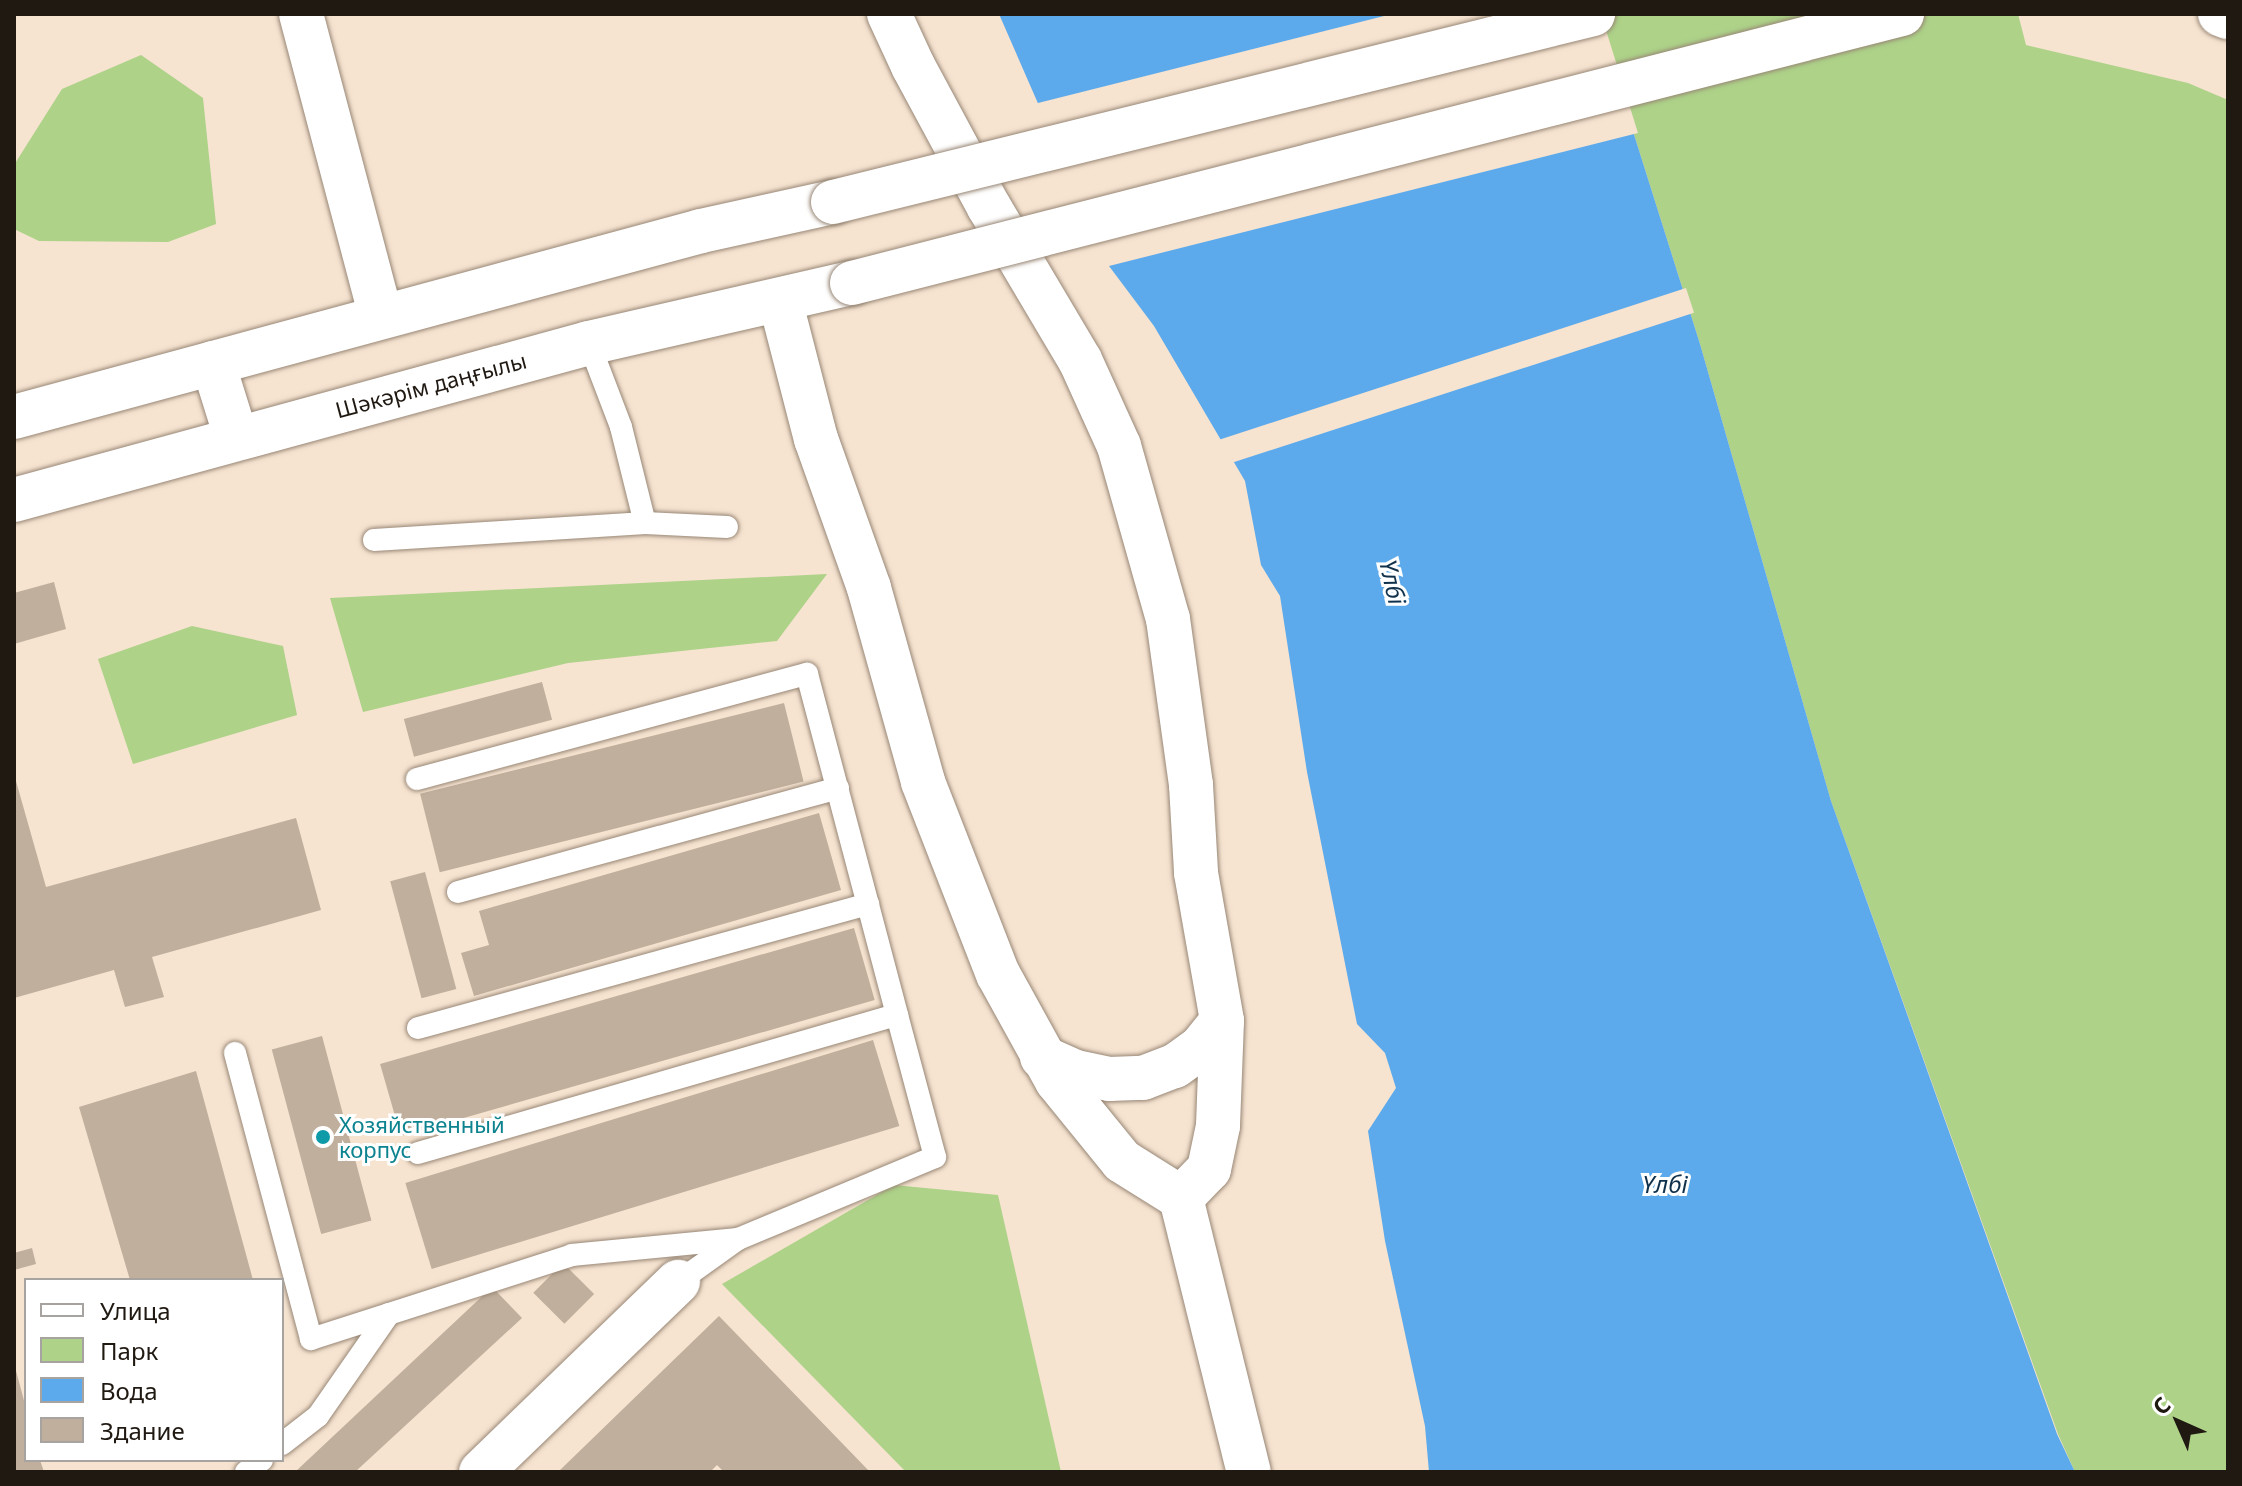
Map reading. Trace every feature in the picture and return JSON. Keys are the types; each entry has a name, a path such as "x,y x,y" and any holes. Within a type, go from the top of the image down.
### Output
{"main road":[{"path":"301,14 381,317"},
{"path":"889,14 913,66 989,207 1080,360 1119,446 1168,619 1191,785 1196,873 1222,1021 1218,1126 1209,1169 1181,1198"},
{"path":"14,417 701,231 833,202 1593,14"},
{"name":"Шәкәрім даңғылы","path":"14,500 589,343 852,283 1902,14"},
{"path":"2220,14 2228,17"},
{"path":"780,300 816,439 869,588 923,782 998,974 1057,1081 1122,1161 1181,1198 1249,1472"},
{"path":"213,363 236,437"},
{"path":"1042,1057 1076,1072 1109,1079 1143,1078 1184,1060 1201,1047 1222,1021"},
{"path":"481,1472 678,1282"}],"lane":[{"path":"589,343 621,427 645,523"},
{"path":"374,540 645,523 727,527"},
{"path":"417,779 807,674 935,1157 738,1239 678,1282"},
{"path":"458,892 838,788"},
{"path":"418,1028 868,904"},
{"path":"418,1153 897,1015"},
{"path":"235,1053 311,1339 572,1255 738,1239"},
{"path":"284,1442 318,1416 389,1314"}],"green space":[{"path":"1596,14 2018,14 2026,45 2188,83 2228,100 2228,1472 2075,1472 2058,1434 1831,801 1700,344"},
{"path":"141,55 203,98 216,224 168,242 39,241 14,229 14,165 62,89"},
{"path":"827,574 777,641 568,663 363,712 330,598"},
{"path":"192,626 283,646 297,715 133,764 98,659"},
{"path":"894,1185 998,1195 1061,1472 906,1472 722,1284"}],"water":[{"name":"Үлбі","path":"999,14 1596,14 1700,344 1831,801 2057,1434 2075,1472 1429,1472 1425,1426 1385,1241 1368,1131 1396,1088 1385,1053 1357,1024 1307,772 1280,596 1261,565 1245,481 1154,326 1109,266"}],"pier":[{"path":"1392,14 1601,14 1638,133 1105,267 1034,104"},
{"path":"1686,288 1694,313 1220,467 1212,442"}],"building":[{"path":"54,582 66,629 14,644 14,593"},
{"path":"542,682 552,720 414,757 404,719"},
{"path":"784,703 804,782 440,872 420,794"},
{"path":"14,774 46,887 296,818 321,910 152,957 164,997 125,1007 114,970 14,998"},
{"path":"819,813 841,890 474,996 461,953 489,945 479,911"},
{"path":"425,872 456,989 422,998 390,881"},
{"path":"854,928 875,1000 401,1136 380,1064"},
{"name":"Хозяйственный корпус","path":"322,1036 371,1220 321,1234 272,1049"},
{"path":"873,1040 899,1126 432,1269 405,1183"},
{"path":"196,1071 252,1278 129,1278 79,1107"},
{"path":"32,1248 36,1264 14,1270 14,1253"},
{"path":"563,1263 594,1294 564,1324 533,1293"},
{"path":"492,1287 522,1318 355,1472 295,1472"},
{"path":"719,1316 870,1472 724,1472 717,1465 710,1472 558,1472"},
{"path":"15,1367 24,1401 24,1462 41,1462 44,1472 14,1472"}],"place":[{"name":"Хозяйственный корпус","path":"323,1137"}]}
